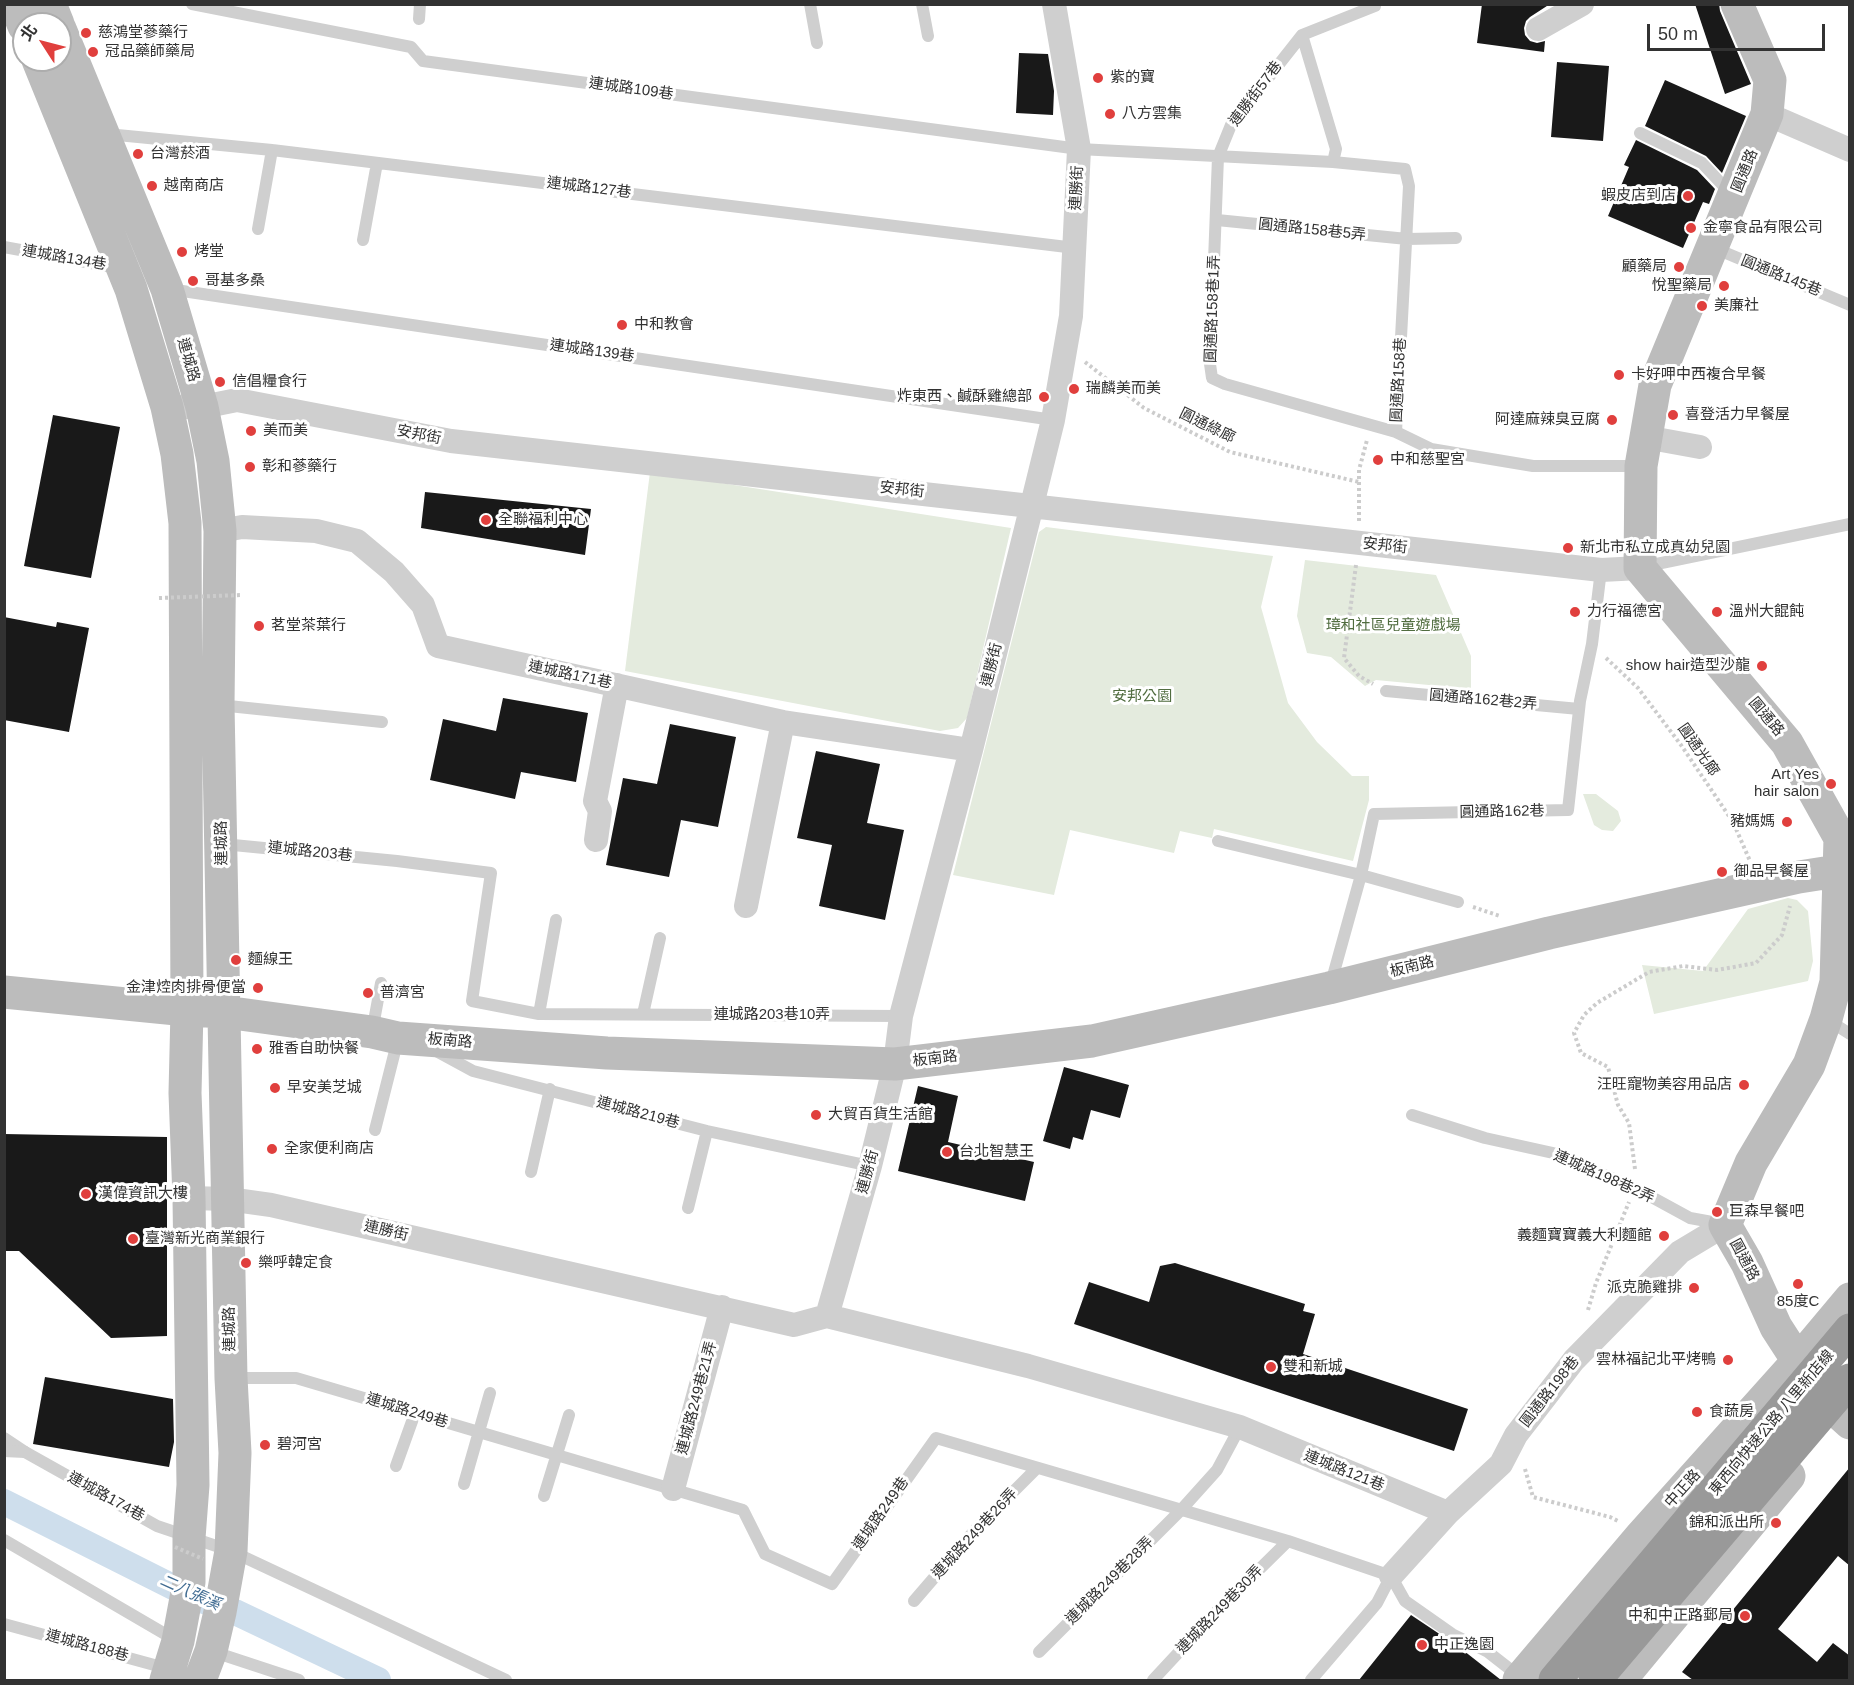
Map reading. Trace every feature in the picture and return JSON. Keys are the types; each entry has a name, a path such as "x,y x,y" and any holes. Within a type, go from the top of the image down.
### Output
{"highway":[{"name":"東西向快速公路 八里新店線","path":"1555,1680 1850,1330"},
{"path":"1595,1680 1842,1402"}],"main road":[{"name":"圓通路","path":"1737,4 1770,80 1767,114 1655,385 1643,451 1640,568 1787,743 1840,838 1844,871 1843,980 1838,1027 1809,1065 1751,1163 1725,1225 1747,1263 1776,1327 1798,1361 1842,1402"},
{"name":"連城路","path":"72,59 102,133 142,285 177,454 185,523 187,1010 185,1093 189,1198 193,1485 199,1549 220,1612 188,1659"},
{"name":"連城路","path":"44,72 142,285 202,407 213,461 220,531 218,705 231,1378 235,1453 189,1582 188,1659"},
{"name":"板南路","path":"4,992 225,1012 394,1036 607,1053 895,1064 1092,1041 1329,988 1549,933 1799,877 1844,871"},
{"name":"中正路","path":"1520,1679 1642,1535 1798,1361 1850,1299"},
{"path":"1620,1680 1842,1402 1850,1354"},
{"path":"1576,1680 1653,1595 1759,1471 1842,1402"}],"street":[{"name":"連勝街","path":"827,1316 870,1166 895,1064 901,1016 971,750 1053,420 1066,346 1071,316 1079,149 1054,4"},
{"path":"1538,28 1582,4"},
{"path":"1767,114 1850,150"},
{"name":"安邦街","path":"166,407 202,407 237,400 452,441 1601,570 1640,568"},
{"path":"1643,451 1700,447"},
{"name":"連城路171巷","path":"220,531 243,527 315,531 357,541 394,572 423,605 438,646 783,722 971,750"},
{"path":"596,840 600,812 595,801 617,685"},
{"path":"746,906 783,722"},
{"name":"連勝街","path":"189,1198 228,1199 271,1205 794,1325 827,1316 1028,1366 1240,1427"},
{"name":"圓通路198巷","path":"1391,1576 1448,1513 1501,1464 1516,1435 1574,1360 1671,1260 1680,1252 1725,1225"},
{"name":"連城路249巷21弄","path":"673,1489 722,1307"},
{"name":"連城路121巷","path":"1240,1427 1448,1513"}],"lane":[{"name":"連城路109巷","path":"192,4 411,47 423,61 1079,149"},
{"path":"419,19 420,4"},
{"path":"810,4 817,43"},
{"path":"922,4 928,36"},
{"path":"1079,149 1333,162 1336,148 1302,34 1375,5"},
{"name":"連勝街57巷","path":"1218,157 1231,125 1302,34"},
{"name":"連城路127巷","path":"102,133 272,150 1075,248"},
{"path":"1640,133 1702,163 1734,198"},
{"path":"258,229 272,150"},
{"name":"圓通路158巷1弄","path":"1218,157 1210,364 1212,378 1225,384 1396,432"},
{"name":"圓通路158巷","path":"1333,162 1405,169 1409,186 1396,432 1431,449 1533,466 1643,451"},
{"path":"363,240 377,163"},
{"name":"圓通路158巷5弄","path":"1216,220 1407,239 1456,238"},
{"name":"連城路134巷","path":"4,247 142,285"},
{"name":"圓通路145巷","path":"1712,248 1850,305"},
{"name":"連城路139巷","path":"142,285 1053,420"},
{"path":"1640,568 1850,524"},
{"name":"圓通路162巷","path":"1329,988 1361,875 1374,814 1568,810 1579,709 1592,644 1601,570"},
{"name":"圓通路162巷2弄","path":"1386,692 1579,709"},
{"path":"218,705 382,722"},
{"path":"1218,841 1361,875 1458,902"},
{"name":"連城路203巷","path":"222,843 397,861"},
{"name":"連城路203巷10弄","path":"397,861 491,873 472,1001 539,1014 901,1016"},
{"path":"539,1014 556,920"},
{"path":"643,1014 660,938"},
{"path":"375,1130 394,1036 381,983"},
{"name":"連城路219巷","path":"394,1036 473,1071 707,1131 870,1166"},
{"path":"531,1172 550,1089"},
{"name":"連城路198巷2弄","path":"1412,1115 1485,1138 1553,1153 1635,1188 1690,1218 1725,1225"},
{"path":"688,1208 707,1131"},
{"name":"連城路249巷","path":"231,1378 296,1378 743,1510 765,1554 832,1584 936,1438 1288,1541 1391,1576"},
{"path":"464,1484 490,1394"},
{"path":"396,1466 415,1413"},
{"path":"544,1496 568,1415"},
{"name":"連城路249巷28弄","path":"1039,1652 1181,1510 1216,1470 1240,1427"},
{"name":"連城路174巷","path":"4,1438 199,1549 506,1680"},
{"name":"連城路174巷","path":"4,1451 25,1452"},
{"name":"連城路249巷26弄","path":"914,1601 976,1529 1037,1468"},
{"path":"4,1540 188,1659 299,1680"},
{"name":"連城路249巷30弄","path":"1153,1680 1218,1610 1288,1541"},
{"path":"1391,1576 1405,1601 1452,1634 1488,1652 1520,1679"},
{"path":"1311,1680 1377,1603 1391,1576"},
{"name":"連城路188巷","path":"4,1624 188,1659"}],"path":[{"name":"圓通綠廊","path":"1066,346 1144,408 1230,452 1359,482"},
{"path":"1370,425 1359,470 1359,543 1344,658 1359,676 1386,692"},
{"path":"159,598 242,595"},
{"name":"圓通光廊","path":"1592,644 1638,688 1681,745 1733,822 1762,886"},
{"path":"1586,1316 1596,1283 1635,1188 1633,1145 1629,1123 1618,1105 1608,1067 1581,1053 1574,1032 1584,1014 1597,1003 1648,972 1683,966 1716,970 1756,963 1782,935 1799,877"},
{"path":"1516,1435 1533,1497 1610,1517 1642,1535"}],"green space":[{"path":"650,472 1011,528 967,718 958,728 940,731 625,671"},
{"name":"安邦公園","path":"1046,527 1273,556 1261,607 1288,703 1317,742 1352,776 1369,776 1369,800 1353,861 1214,829 1212,838 1180,831 1174,853 1070,830 1054,895 953,875 1039,532"},
{"name":"璋和社區兒童遊戲場","path":"1305,560 1436,575 1471,656 1471,689 1376,680 1365,686 1331,657 1307,653 1297,616"},
{"path":"1583,794 1596,794 1618,811 1621,821 1613,831 1602,830 1594,825"},
{"path":"1788,898 1797,900 1808,911 1813,961 1808,981 1654,1014 1642,965 1703,971 1748,909"}],"building":[{"path":"1482,4 1550,4 1530,17 1524,28 1525,35 1530,41 1537,43 1545,41 1544,52 1477,43"},
{"path":"1695,4 1719,4 1751,84 1725,94"},
{"path":"1019,53 1048,54 1054,91 1053,115 1016,113"},
{"path":"1557,62 1609,66 1603,141 1551,137"},
{"path":"1665,80 1746,116 1722,173 1706,156 1645,126"},
{"path":"1636,140 1697,170 1715,189 1709,204 1703,202 1683,248 1608,216 1629,167 1624,165"},
{"path":"53,415 120,427 91,578 24,566"},
{"name":"全聯福利中心","path":"425,492 591,509 585,555 421,528"},
{"path":"4,617 56,627 57,622 89,628 69,732 4,720"},
{"path":"503,698 588,713 576,782 521,772 515,799 430,780 443,719 496,731"},
{"path":"670,724 736,737 718,827 681,820 669,877 606,865 623,778 657,784"},
{"path":"816,751 880,764 867,823 904,830 885,920 819,906 832,845 797,838"},
{"path":"1064,1067 1129,1085 1120,1118 1091,1110 1083,1140 1073,1137 1070,1149 1043,1141"},
{"name":"台北智慧王","path":"918,1086 958,1096 948,1142 1034,1162 1025,1201 898,1171"},
{"name":"漢偉資訊大樓","path":"4,1134 167,1137 167,1336 111,1338 19,1251 4,1251"},
{"name":"雙和新城","path":"1175,1263 1305,1304 1303,1311 1315,1314 1303,1354 1468,1409 1454,1451 1074,1324 1089,1282 1149,1302 1160,1266"},
{"path":"45,1377 173,1399 174,1442 169,1467 33,1444"},
{"path":"1850,1467 1850,1566 1838,1556 1778,1629 1817,1662 1833,1643 1850,1656 1850,1680 1693,1680 1682,1672"},
{"name":"中正逸園","path":"1411,1615 1459,1647 1501,1680 1359,1680"}],"waterway":[{"name":"二八張溪","path":"4,1502 193,1597 235,1612 378,1680"}],"place":[{"name":"慈鴻堂蔘藥行","path":"86,33"},
{"name":"冠品藥師藥局","path":"93,52"},
{"name":"紫的寶","path":"1098,78"},
{"name":"八方雲集","path":"1110,114"},
{"name":"台灣菸酒","path":"138,154"},
{"name":"越南商店","path":"152,186"},
{"name":"蝦皮店到店","path":"1688,196"},
{"name":"金寧食品有限公司","path":"1691,228"},
{"name":"烤堂","path":"182,252"},
{"name":"顧藥局","path":"1679,267"},
{"name":"哥基多桑","path":"193,281"},
{"name":"悅聖藥局","path":"1724,286"},
{"name":"美廉社","path":"1702,306"},
{"name":"中和教會","path":"622,325"},
{"name":"卡好呷中西複合早餐","path":"1619,375"},
{"name":"信倡糧食行","path":"220,382"},
{"name":"瑞麟美而美","path":"1074,389"},
{"name":"炸東西、鹹酥雞總部","path":"1044,397"},
{"name":"喜登活力早餐屋","path":"1673,415"},
{"name":"阿達麻辣臭豆腐","path":"1612,420"},
{"name":"美而美","path":"251,431"},
{"name":"中和慈聖宮","path":"1378,460"},
{"name":"彰和蔘藥行","path":"250,467"},
{"name":"全聯福利中心","path":"486,520"},
{"name":"新北市私立成真幼兒園","path":"1568,548"},
{"name":"力行福德宮","path":"1575,612"},
{"name":"溫州大餛飩","path":"1717,612"},
{"name":"茗堂茶葉行","path":"259,626"},
{"name":"show hair造型沙龍","path":"1762,666"},
{"name":"Art Yes hair salon","path":"1831,784"},
{"name":"豬媽媽","path":"1787,822"},
{"name":"御品早餐屋","path":"1722,872"},
{"name":"麵線王","path":"236,960"},
{"name":"金津焢肉排骨便當","path":"258,988"},
{"name":"普濟宮","path":"368,993"},
{"name":"雅香自助快餐","path":"257,1049"},
{"name":"汪旺寵物美容用品店","path":"1744,1085"},
{"name":"早安美芝城","path":"275,1088"},
{"name":"大貿百貨生活館","path":"816,1115"},
{"name":"全家便利商店","path":"272,1149"},
{"name":"台北智慧王","path":"947,1152"},
{"name":"漢偉資訊大樓","path":"86,1194"},
{"name":"巨森早餐吧","path":"1717,1212"},
{"name":"義麵寶寶義大利麵館","path":"1664,1236"},
{"name":"臺灣新光商業銀行","path":"133,1239"},
{"name":"樂呼韓定食","path":"246,1263"},
{"name":"85度C","path":"1798,1284"},
{"name":"派克脆雞排","path":"1694,1288"},
{"name":"雲林福記北平烤鴨","path":"1728,1360"},
{"name":"雙和新城","path":"1271,1367"},
{"name":"食蔬房","path":"1697,1412"},
{"name":"碧河宮","path":"265,1445"},
{"name":"錦和派出所","path":"1776,1523"},
{"name":"中和中正路郵局","path":"1745,1616"},
{"name":"中正逸園","path":"1422,1645"}]}
